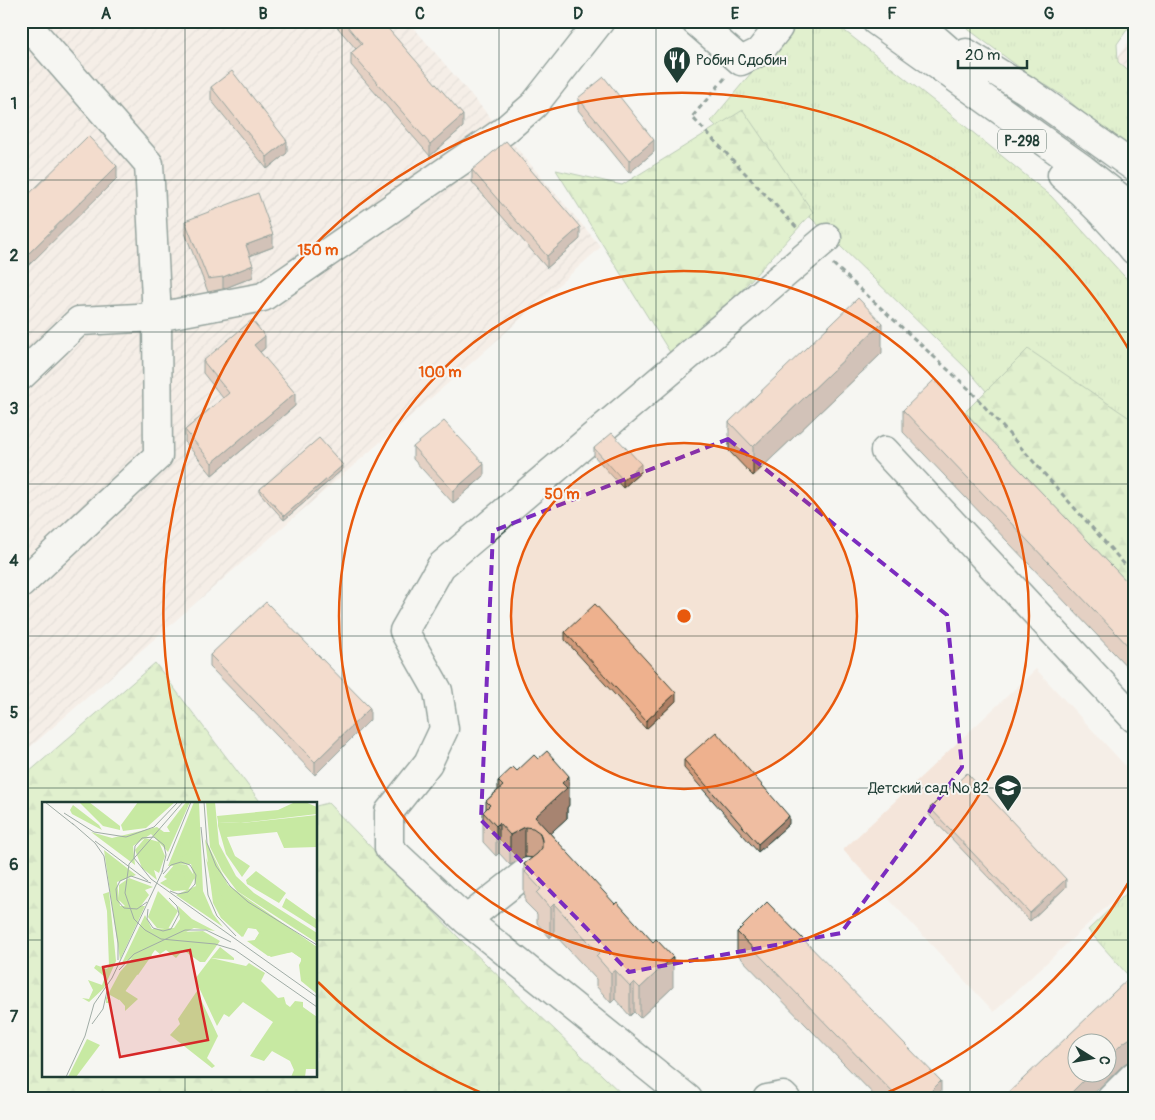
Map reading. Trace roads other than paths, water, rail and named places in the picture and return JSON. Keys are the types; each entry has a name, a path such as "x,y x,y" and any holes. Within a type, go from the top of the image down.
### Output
{"main road":[{"path":"21,376 79,321 157,316 263,296 504,131 534,105 600,21"},
{"path":"695,21 740,61 759,52 778,28 777,21"},
{"name":"Р-298","path":"876,21 911,28 1134,191"},
{"path":"21,25 30,28 149,164 157,316 158,456 21,584"},
{"path":"911,28 1026,90 1134,167"},
{"name":"Р-298","path":"911,28 1134,209"},
{"name":"Р-298","path":"911,28 1086,195 1134,250"},
{"path":"688,1099 466,920 388,848 389,812 428,763 444,729 438,691 404,631 440,566 822,243"},
{"path":"884,451 1134,718"},
{"path":"466,920 526,872"},
{"path":"1111,1099 1134,1076"},
{"path":"767,1099 783,1096 786,1099"}],"place":[{"name":"Робин Сдобин","path":"677,84"},
{"name":"Детский сад № 82","path":"1008,812"}]}
